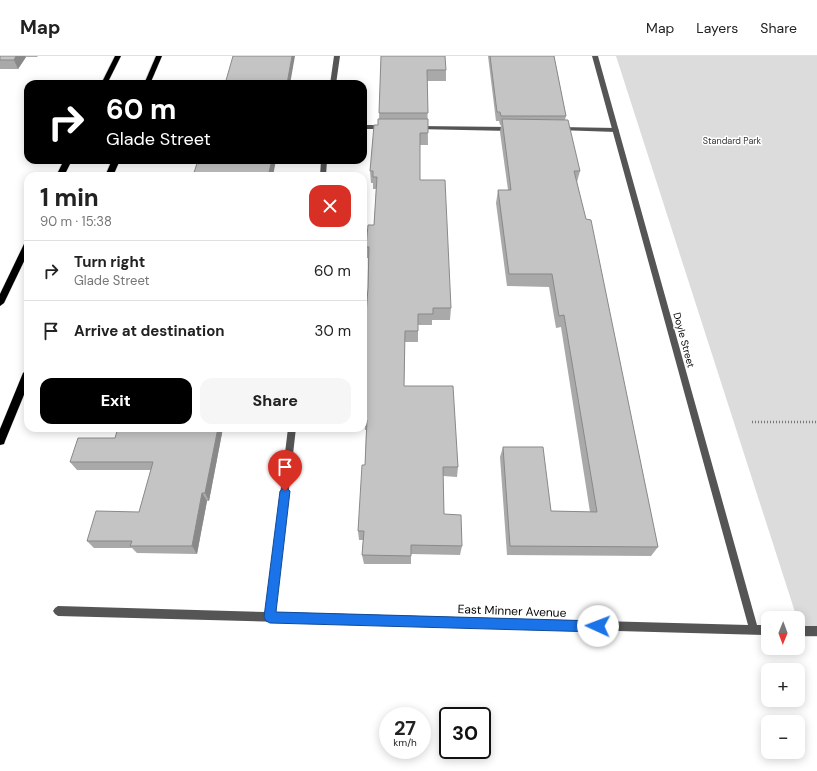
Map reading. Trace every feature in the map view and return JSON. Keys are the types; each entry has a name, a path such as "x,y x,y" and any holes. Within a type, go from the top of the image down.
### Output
{"main road":[{"path":"106,80 118,56"},
{"path":"149,80 159,56"},
{"path":"0,303 24,252"},
{"path":"0,441 24,383"}],"street":[{"path":"334,80 337,56"},
{"name":"Doyle Street","path":"595,56 754,630"},
{"path":"367,127 387,127"},
{"path":"410,128 521,129"},
{"path":"552,129 616,130"},
{"path":"270,617 292,432"},
{"name":"East Minner Avenue","path":"58,611 761,630"},
{"path":"805,631 817,631"}],"path":[{"path":"752,422 817,422"}],"green space":[{"name":"Standard Park","path":"616,56 817,56 817,637 805,637 805,611 795,611"}],"building":[{"path":"0,56 16,56 14,60 0,60"},
{"path":"233,56 292,56 288,80 226,80"},
{"path":"381,56 445,56 446,70 427,70 428,113 379,113"},
{"path":"490,56 554,56 566,116 501,116 500,112 497,112"},
{"path":"378,119 428,119 428,133 420,133 420,180 445,180 451,308 433,308 433,314 418,314 418,331 405,331 404,386 453,386 458,467 443,467 444,514 461,515 462,546 411,545 411,556 362,555 364,531 358,531 362,465 365,465 367,432 367,301 369,247 367,247 367,236 368,225 374,225 377,177 373,177 373,171 370,171 374,125 378,125"},
{"path":"502,119 568,120 580,171 574,171 586,219 591,220 658,547 510,546 503,447 543,447 551,511 597,512 564,315 559,316 552,274 509,274 498,190 511,190"},
{"path":"197,164 271,164 269,172 194,172"},
{"path":"117,432 217,432 205,493 202,493 192,546 130,546 132,541 87,541 96,511 139,512 153,462 70,462 78,438 115,438"}],"route":[{"path":"285,491 270,617 598,626"}]}
